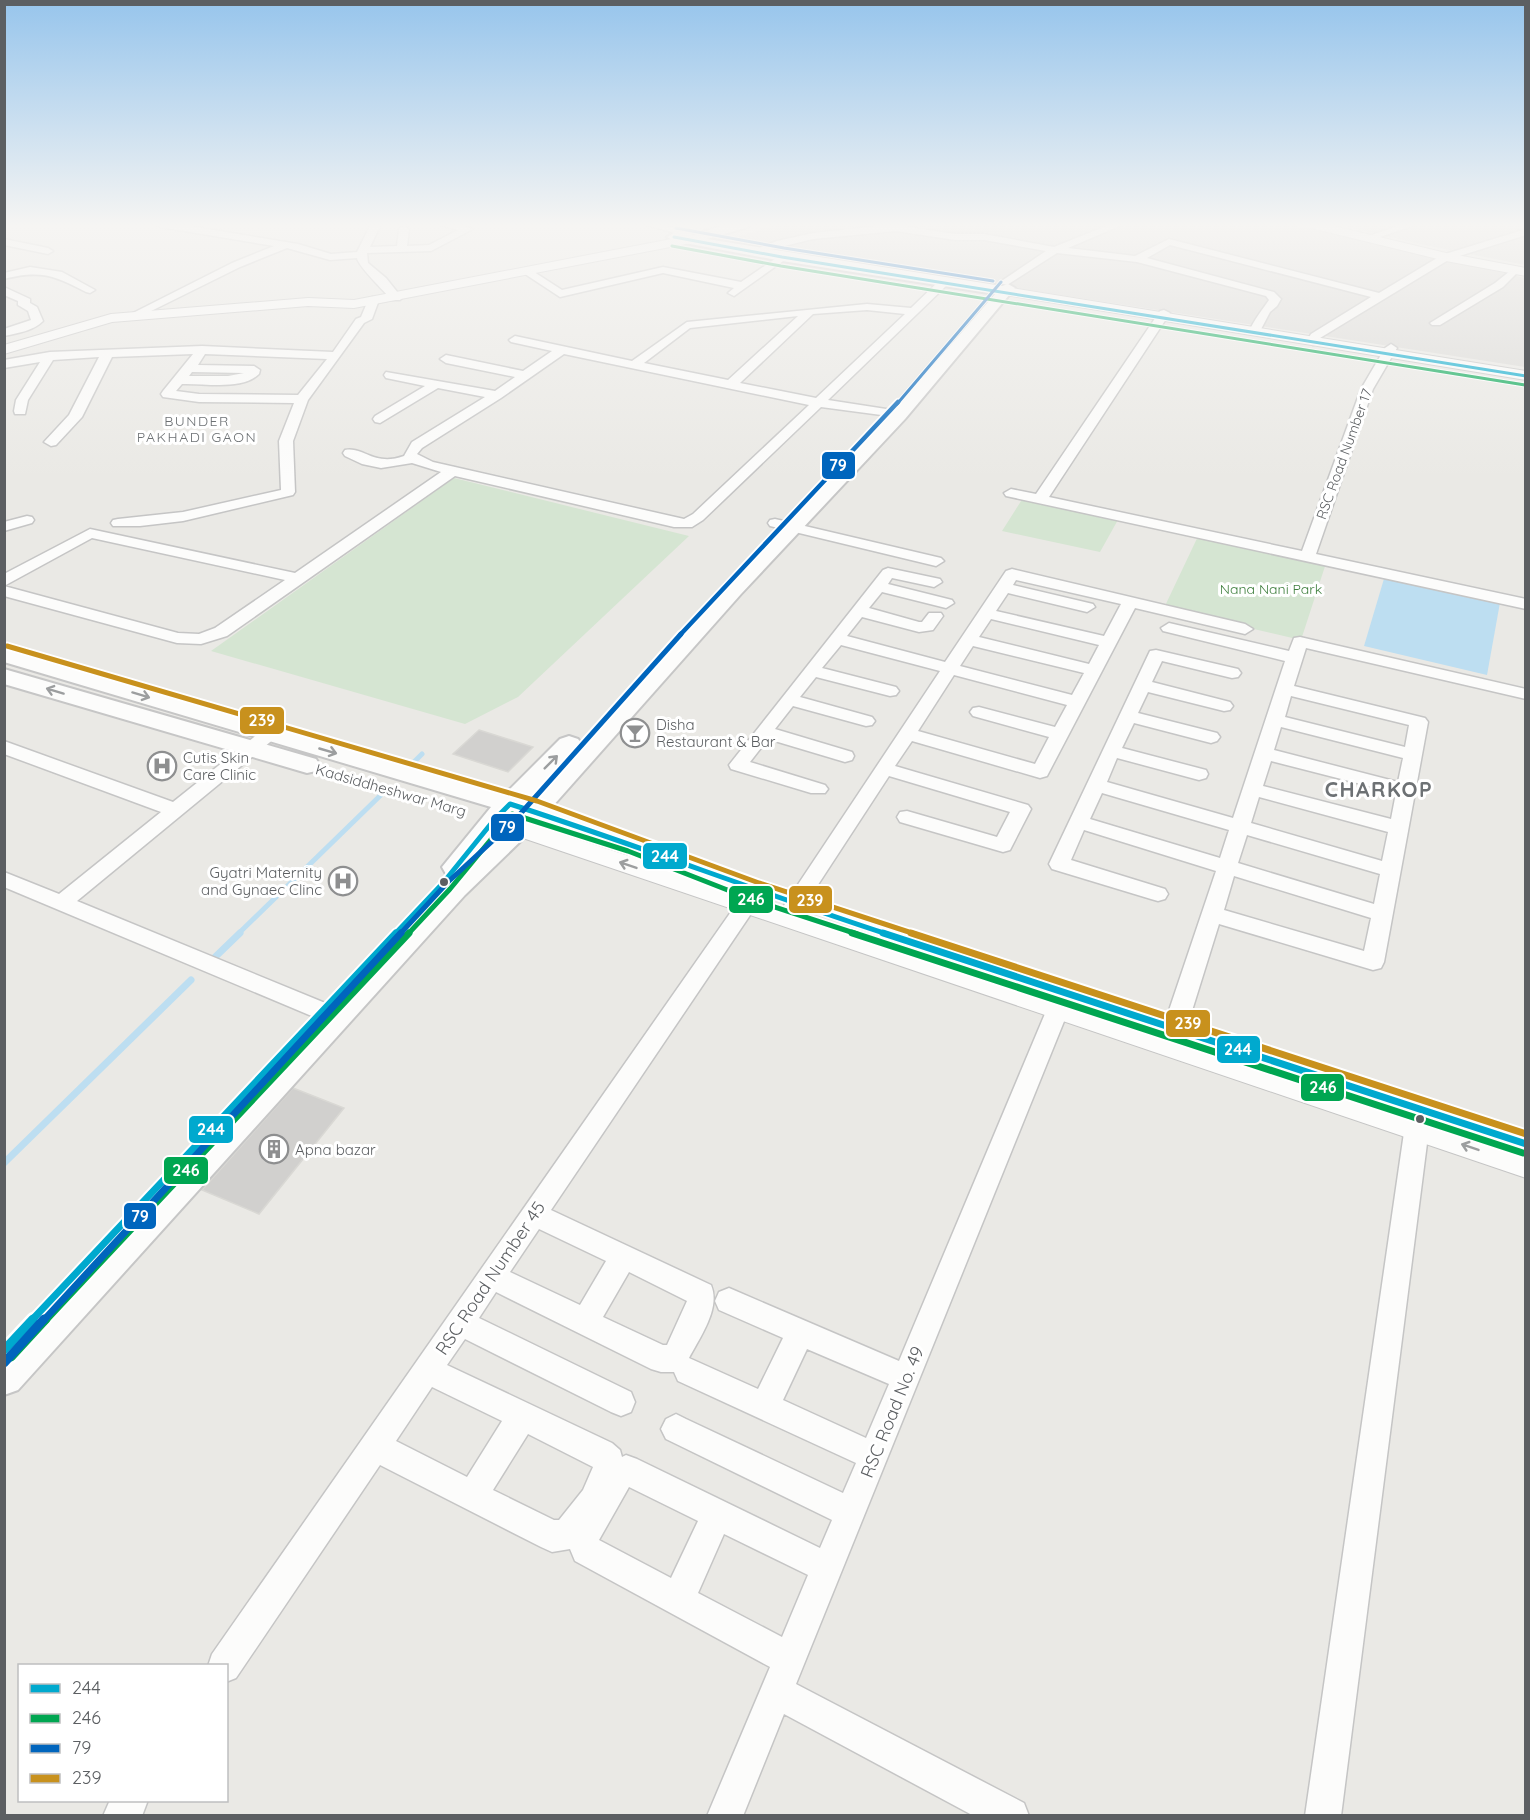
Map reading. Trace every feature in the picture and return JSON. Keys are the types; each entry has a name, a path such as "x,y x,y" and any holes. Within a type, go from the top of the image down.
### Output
{"main road":[{"path":"4,1351 443,883 514,816 783,525 891,413 983,309"},
{"name":"Kadsiddheshwar Marg","path":"4,655 269,734 514,816"},
{"name":"Kadsiddheshwar Marg","path":"4,676 386,787 514,816"},
{"path":"4,1377 455,888 514,816"}],"street":[{"path":"4,334 37,321 33,309 24,311 20,309"},
{"path":"135,316 149,309"},
{"path":"4,350 111,318 222,309"},
{"path":"118,523 156,522 208,513 288,492 286,441 302,399 336,356 360,321 356,320 364,309"},
{"path":"634,365 709,309"},
{"path":"687,325 839,309"},
{"path":"885,309 914,312"},
{"path":"350,453 369,463 392,466 412,458 674,523 687,524 699,517 917,309"},
{"path":"1127,309 1526,370"},
{"path":"1256,329 1266,309"},
{"path":"1314,338 1359,309"},
{"path":"1436,322 1458,309"},
{"path":"731,384 810,311"},
{"path":"1040,499 1163,315"},
{"path":"4,334 22,344"},
{"path":"515,340 820,403 891,413"},
{"path":"4,364 50,356 202,350 336,356"},
{"path":"202,350 167,394 200,398 302,399"},
{"path":"412,458 410,455 417,445 497,395 561,350"},
{"path":"1389,350 1526,376"},
{"name":"RSC Road Number 17","path":"1307,557 1367,389 1389,350"},
{"path":"51,442 75,417 107,354"},
{"path":"20,411 22,400 50,356"},
{"path":"446,359 525,375"},
{"path":"179,380 247,378 253,374 254,370 189,368"},
{"path":"390,375 497,395"},
{"path":"380,419 436,384"},
{"path":"4,591 191,640 211,637 300,579 454,470"},
{"path":"1011,493 1526,604"},
{"path":"4,527 27,520"},
{"path":"783,525 936,561"},
{"path":"4,581 90,533 300,579"},
{"path":"818,789 738,765 891,572 934,582"},
{"path":"878,586 946,603"},
{"path":"790,911 1003,587 1245,629"},
{"path":"907,734 1040,772 1126,608"},
{"path":"860,611 919,627 927,627 935,616"},
{"path":"986,613 1107,642"},
{"path":"1168,628 1295,658"},
{"path":"838,639 1077,702"},
{"path":"970,640 1093,670"},
{"path":"1172,1037 1300,642 1526,694"},
{"path":"1158,894 1059,864 1156,655 1232,673"},
{"path":"813,670 890,691"},
{"path":"1142,685 1224,706"},
{"path":"1212,914 1373,962 1419,722 1285,689"},
{"path":"790,700 866,721"},
{"path":"979,712 1059,734"},
{"path":"1128,716 1211,737"},
{"path":"1275,720 1413,755"},
{"path":"765,732 845,756"},
{"path":"61,903 269,734"},
{"path":"4,747 175,810"},
{"path":"1112,751 1200,774"},
{"path":"1264,753 1406,790"},
{"path":"884,769 1021,809 1003,845 907,817"},
{"path":"1096,785 1391,870"},
{"path":"1253,789 1399,828"},
{"name":"Kadsiddheshwar Marg","path":"514,816 790,911 1418,1119 1526,1166"},
{"path":"1078,822 1382,914"},
{"path":"4,879 322,1011"},
{"name":"RSC Road Number 45","path":"225,1664 752,898"},
{"name":"Kadsiddheshwar Marg","path":"790,911 1058,1009 1172,1037"},
{"name":"RSC Road No. 49","path":"725,1815 1058,1009"},
{"path":"1323,1815 1418,1119"},
{"name":"Kadsiddheshwar Marg","path":"1418,1119 1526,1144"},
{"path":"492,1276 661,1359 675,1358 702,1304 701,1294 534,1214"},
{"path":"585,1322 624,1256"},
{"path":"729,1301 895,1373"},
{"path":"460,1323 621,1402"},
{"path":"765,1405 801,1332"},
{"path":"374,1446 552,1536 566,1535 579,1523 609,1473 609,1461 601,1455 426,1370"},
{"path":"688,1371 873,1456"},
{"path":"472,1496 522,1416"},
{"path":"676,1429 850,1513"},
{"path":"789,1659 586,1550 582,1540 619,1476 626,1470 827,1568"},
{"path":"678,1600 717,1515"},
{"path":"776,1691 1011,1815"},
{"path":"120,1815 130,1802"}],"shaded area":[{"path":"1150,309 1525,309 1525,367"}],"green space":[{"path":"454,478 689,536 518,697 465,724 211,651"},
{"path":"1023,498 1119,518 1100,552 1002,531"},
{"name":"Nana Nani Park","path":"1201,530 1328,557 1301,640 1164,608"}],"water":[{"path":"1386,572 1501,597 1487,675 1364,646"}],"building":[{"path":"479,730 533,747 508,772 453,754"},
{"name":"Apna bazar","path":"293,1088 344,1108 259,1214 202,1190"}],"waterway":[{"path":"406,770 422,754"},
{"path":"238,934 385,791"},
{"path":"212,960 240,933"},
{"path":"4,1163 191,980"}],"transit line":[{"name":"79","path":"4,1363 448,882 513,822 726,583 892,409 978,309"},
{"name":"246","path":"1049,309 1525,385"},
{"name":"244","path":"1107,309 1526,376"},
{"name":"239","path":"7,646 537,801 759,883 1526,1134"},
{"name":"244","path":"4,1350 443,883 494,820 510,804 631,843 756,891 1526,1144"},
{"name":"246","path":"11,1357 450,889 512,814 628,851 753,900 1523,1153"}],"place":[{"name":"Disha Restaurant & Bar","path":"635,733"},
{"name":"Cutis Skin Care Clinic","path":"162,766"},
{"name":"Gyatri Maternity and Gynaec Clinc","path":"343,881"},
{"name":"Apna bazar","path":"274,1149"}],"district":[{"name":"BUNDER PAKHADI GAON","path":"197,430"},
{"name":"CHARKOP","path":"1379,789"}]}
